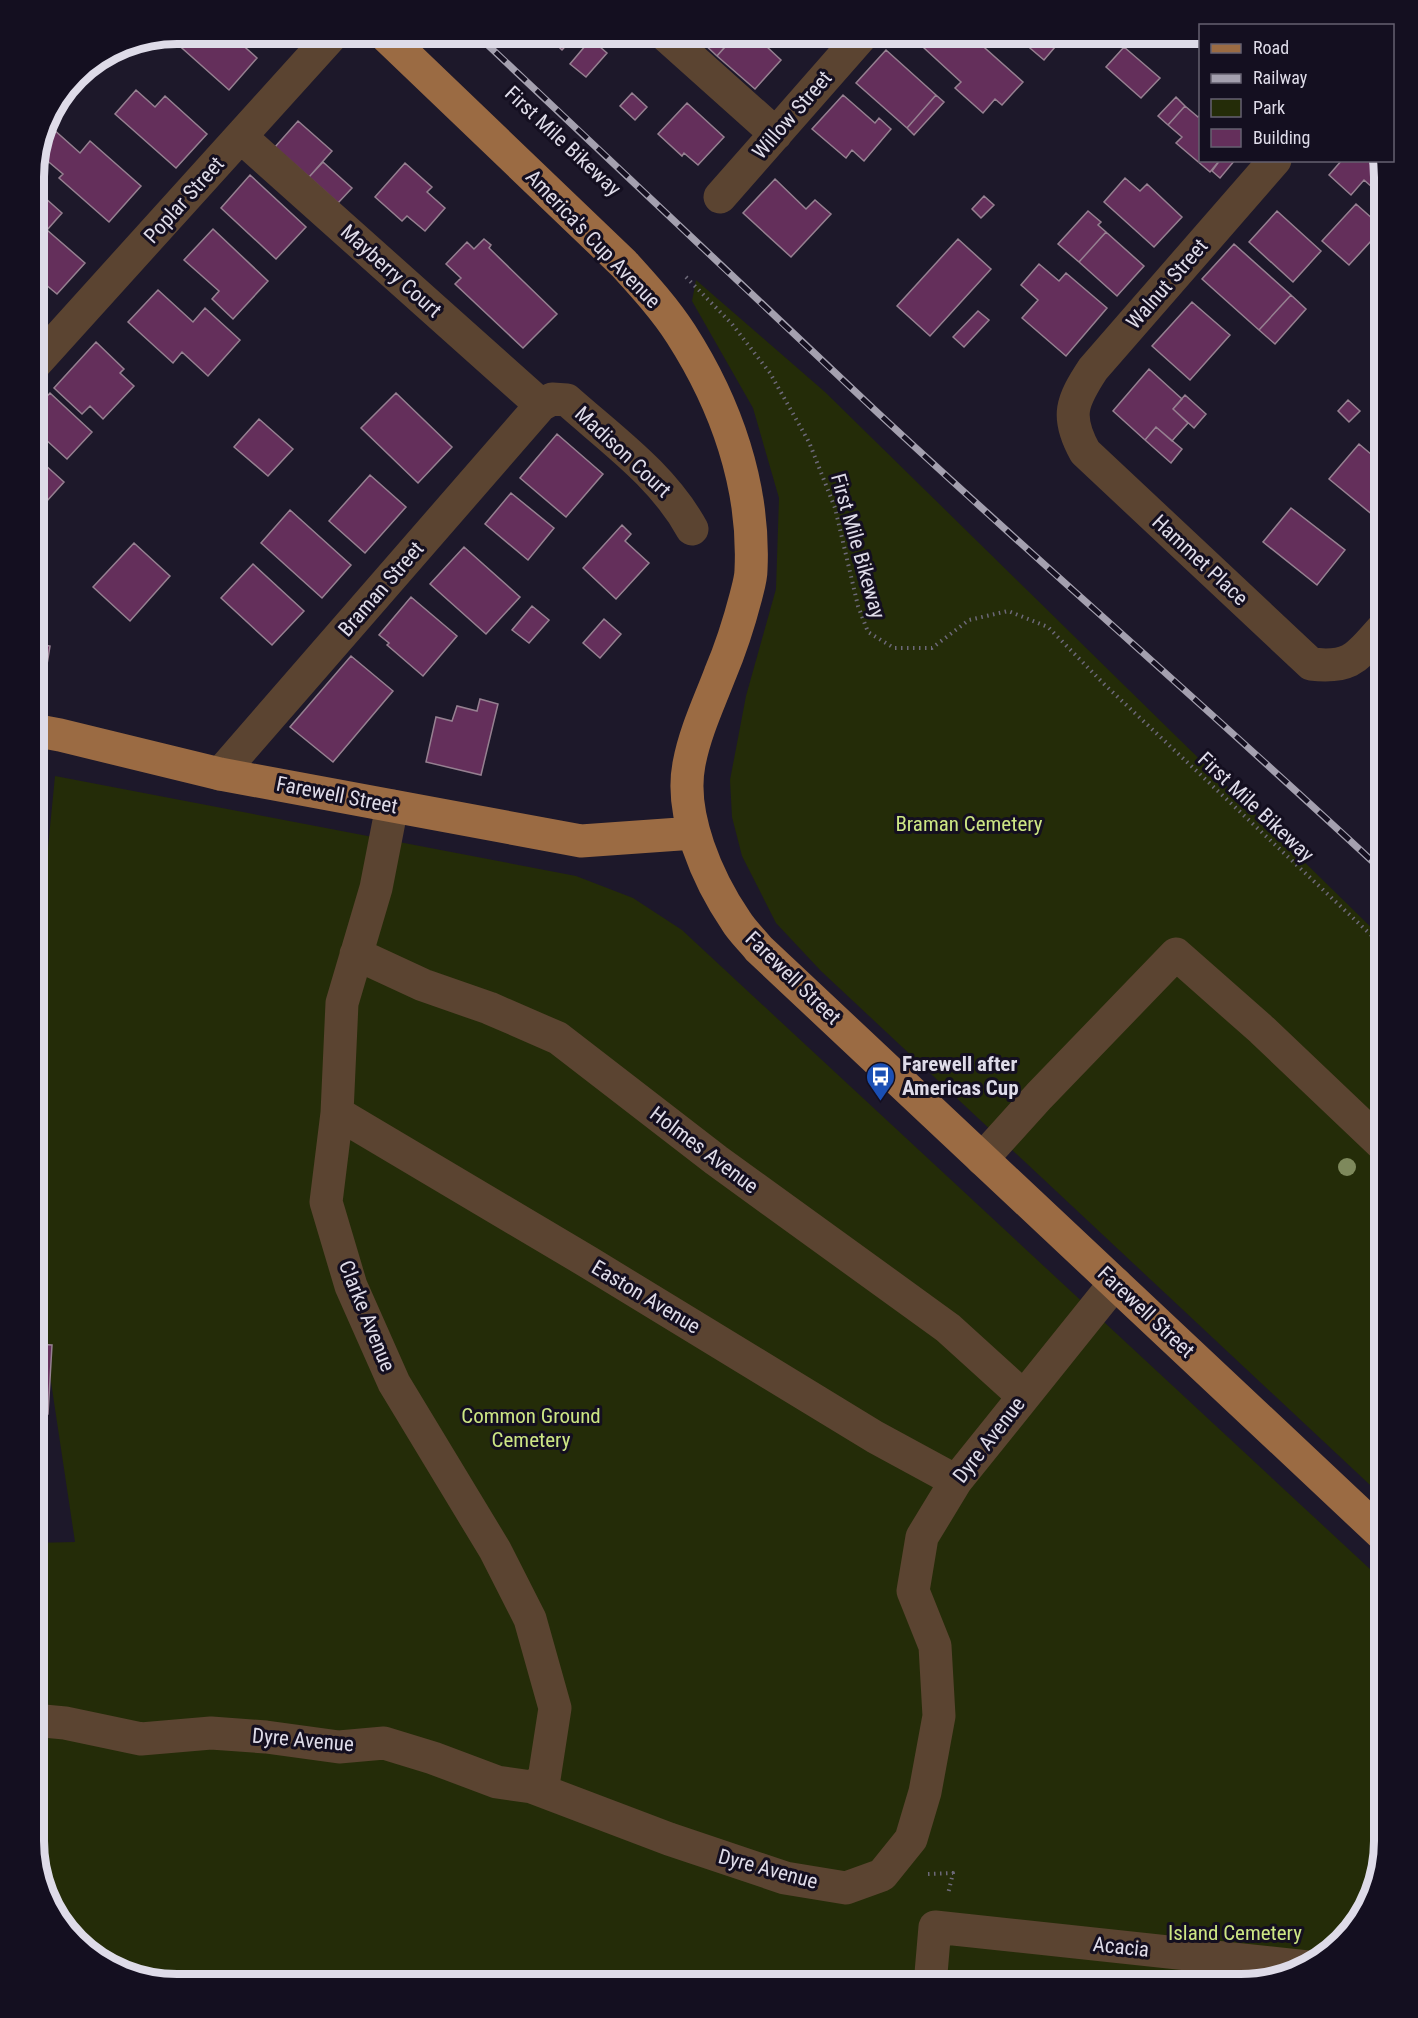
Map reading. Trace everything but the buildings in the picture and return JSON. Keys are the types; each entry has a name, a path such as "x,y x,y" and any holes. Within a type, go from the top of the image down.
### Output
{"main road":[{"name":"America's Cup Avenue","path":"394,44 624,264 680,332 702,368 722,410 739,461 750,512 751,572 738,630 697,732 688,766 688,797 694,833"},
{"name":"Farewell Street","path":"44,732 220,774 580,841 694,833 704,861 723,900 737,923 759,949 1374,1527"}],"street":[{"name":"Poplar Street","path":"44,354 324,44"},
{"path":"675,44 776,134"},
{"name":"Willow Street","path":"720,197 854,44"},
{"name":"Mayberry Court","path":"241,137 541,405"},
{"name":"Walnut Street","path":"1072,414 1077,393 1093,369 1273,162"},
{"name":"Madison Court","path":"541,405 552,399 567,400 657,480 680,507 692,529"},
{"name":"Braman Street","path":"220,774 541,405"},
{"name":"Hammet Place","path":"1072,414 1074,433 1084,452 1311,664 1331,666 1355,659 1374,638"},
{"name":"Clarke Avenue","path":"392,806 376,888 342,1003 337,1113 326,1202 351,1286 394,1383 495,1550 530,1619 555,1708 544,1779 532,1787"},
{"name":"Holmes Avenue","path":"356,954 423,985 489,1008 558,1038 716,1160 948,1328 1023,1396"},
{"path":"982,1159 1039,1096 1176,954 1262,1030 1374,1137"},
{"name":"Easton Avenue","path":"337,1113 588,1262 875,1437 956,1481"},
{"name":"Dyre Avenue","path":"44,1721 65,1723 141,1739 211,1733 267,1737 339,1747 384,1743 433,1758 497,1782 532,1787 669,1839 785,1878 846,1888 882,1875 911,1839 925,1792 939,1716 935,1646 913,1591 922,1537 956,1481 1115,1283"},
{"path":"932,1974 941,1928"},
{"name":"Acacia","path":"941,1928 1208,1971 1281,1968"}],"path":[{"name":"First Mile Bikeway","path":"678,270 719,309 747,342 770,373 804,432 835,508 858,606 868,632 894,648 932,648 969,620 1008,611 1048,627 1105,685 1374,938"},
{"path":"882,1875 953,1873 941,1928"}],"green space":[{"name":"Braman Cemetery","path":"696,280 825,392 1374,930 1374,1489 821,971 776,923 742,856 732,817 730,780 746,696 776,589 779,498 753,408 692,301"},
{"name":"Common Ground Cemetery","path":"55,776 576,876 633,898 682,930 1374,1573 1373,1859 1370,1876 1357,1908 1336,1936 1308,1957 1292,1964 1276,1970 1241,1974 168,1974 151,1972 118,1961 89,1941 61,1908 48,1876 44,1841 44,1543 75,1542 44,1332 44,888"}],"railway":[{"path":"487,44 878,413 1374,863"}],"place":[{"name":"Farewell after Americas Cup","path":"881,1102"}],"park label":[{"name":"Island Cemetery","path":"1235,1933"}]}
